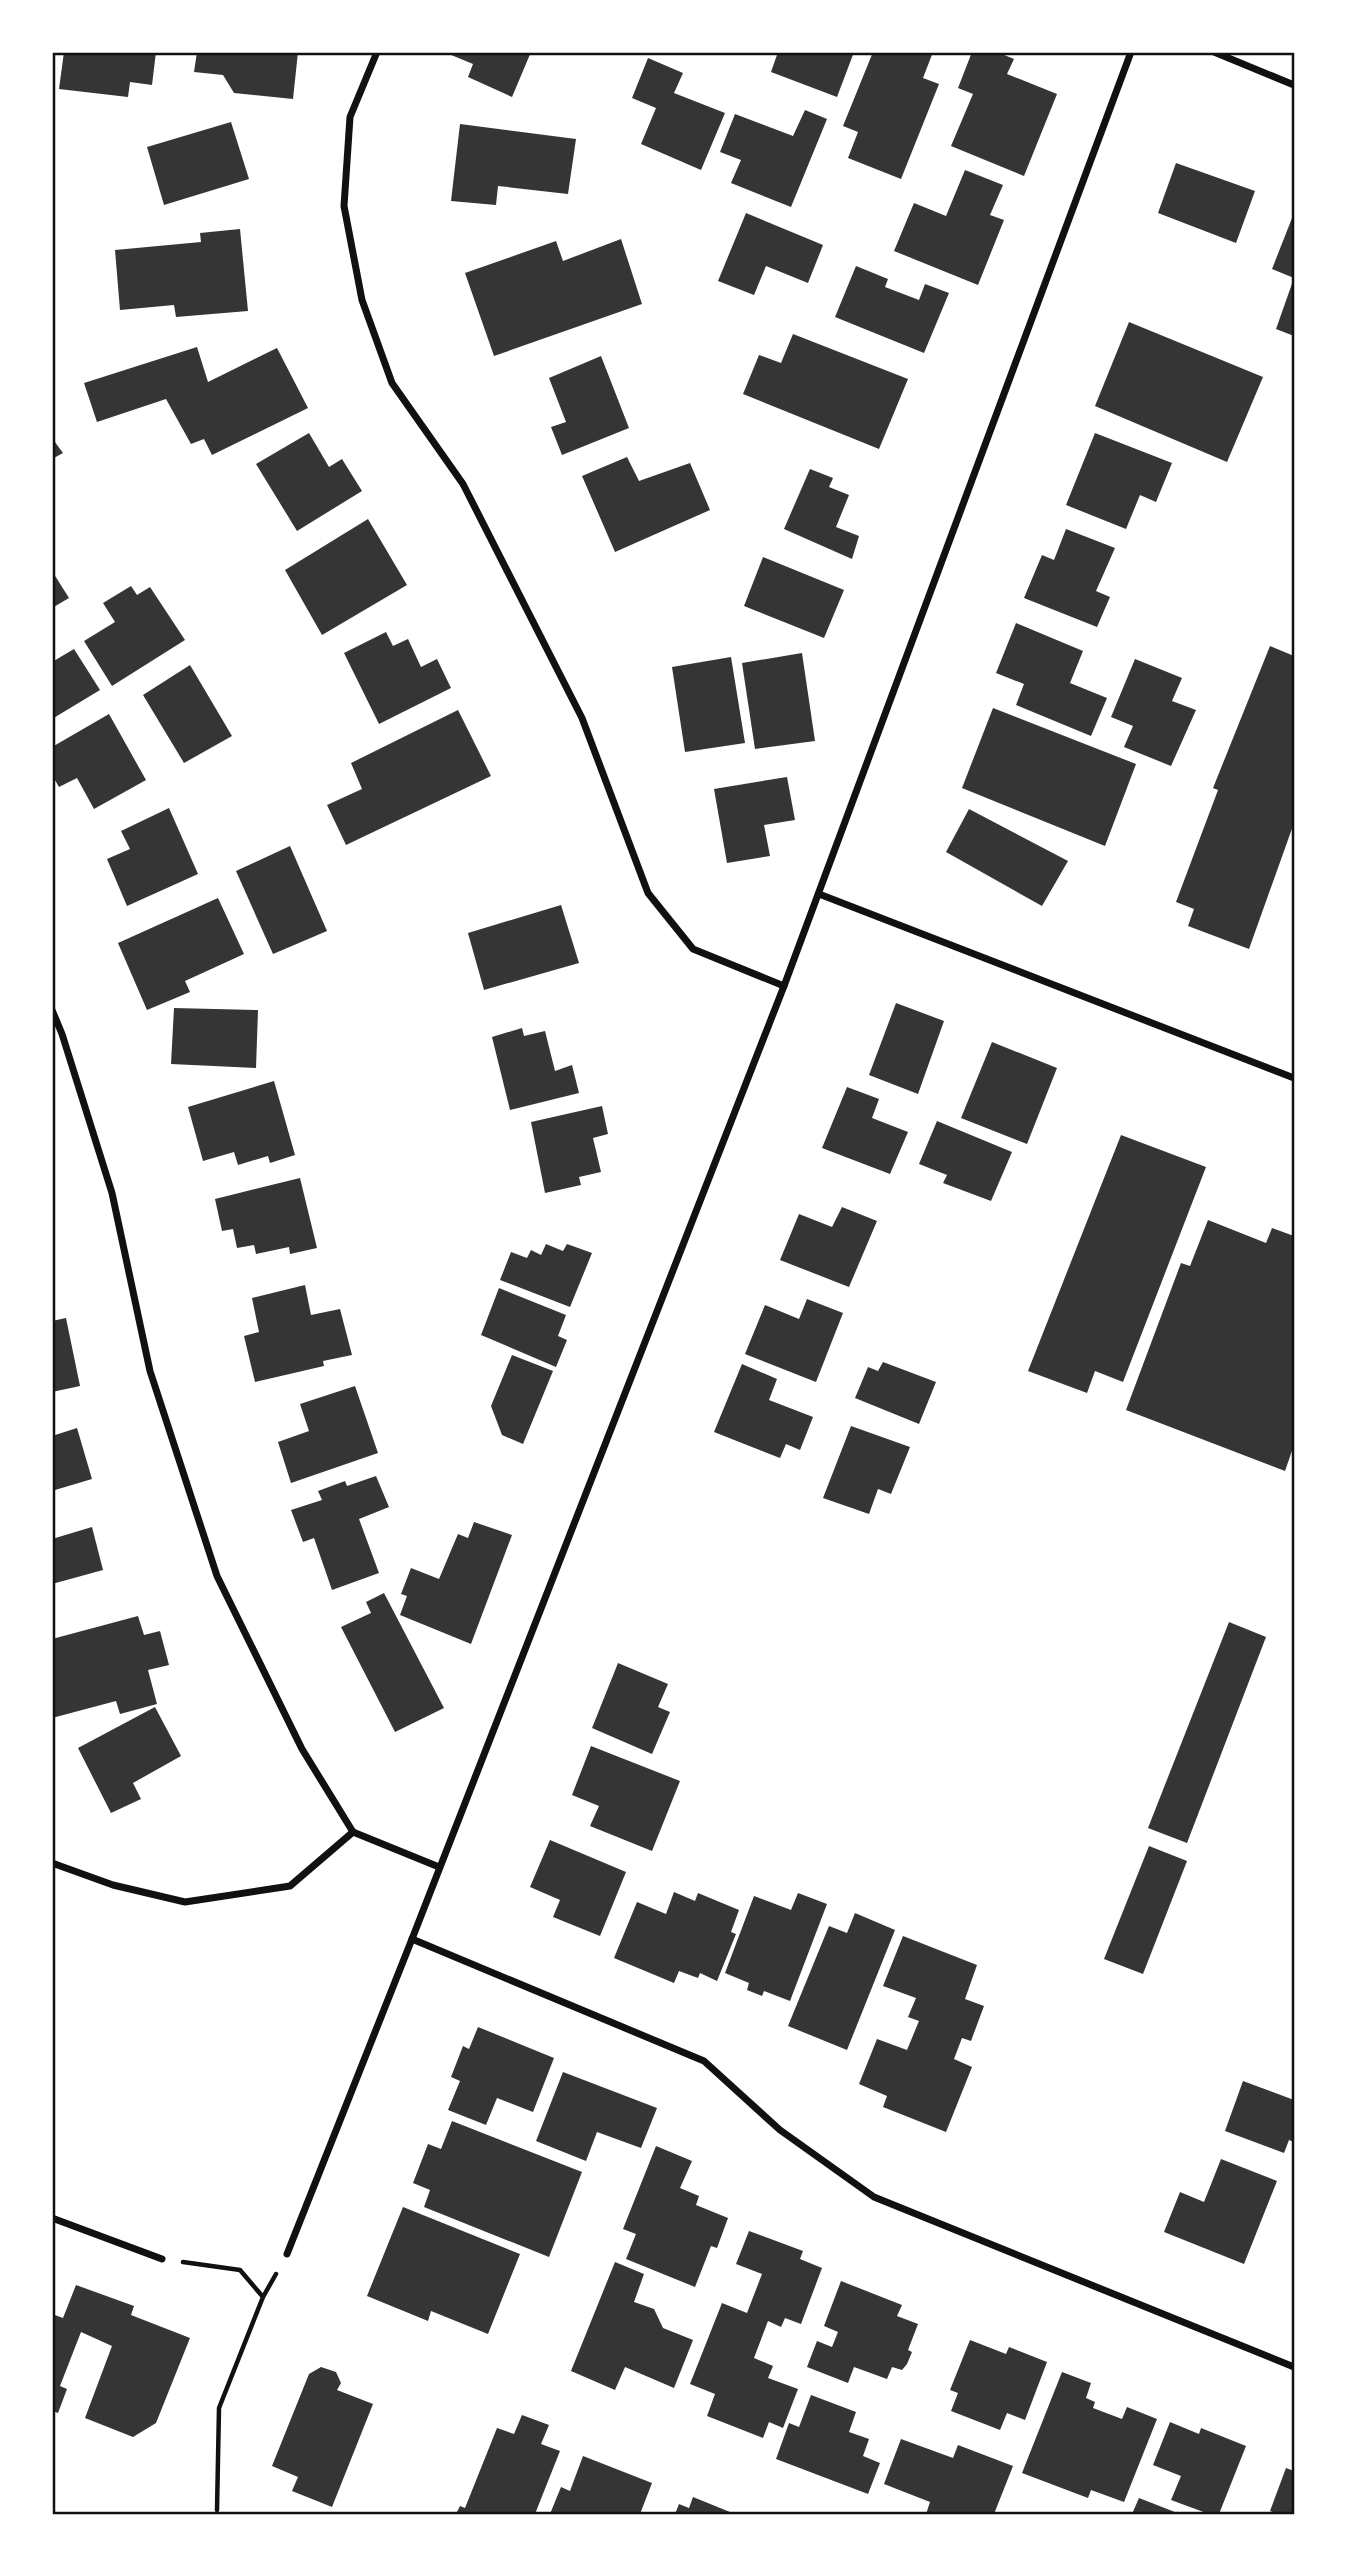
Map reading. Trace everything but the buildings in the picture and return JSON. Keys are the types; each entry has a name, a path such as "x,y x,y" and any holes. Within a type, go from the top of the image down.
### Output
{"street":[{"path":"377,52 350,117 344,206 362,300 392,383 463,484 582,718 648,893 693,949 785,986"},
{"path":"287,2253 785,986 1130,52"},
{"path":"1214,52 1294,85"},
{"path":"819,894 1294,1078"},
{"path":"52,1010 112,1194 150,1371 217,1576 302,1749 353,1832 439,1867"},
{"path":"52,1863 113,1885 185,1902 290,1886 353,1832"},
{"path":"412,1940 704,2061 780,2130 874,2197 1294,2367"},
{"path":"52,2218 162,2259"}],"path":[{"path":"162,2259 240,2270 263,2297 219,2408 217,2510"}]}
